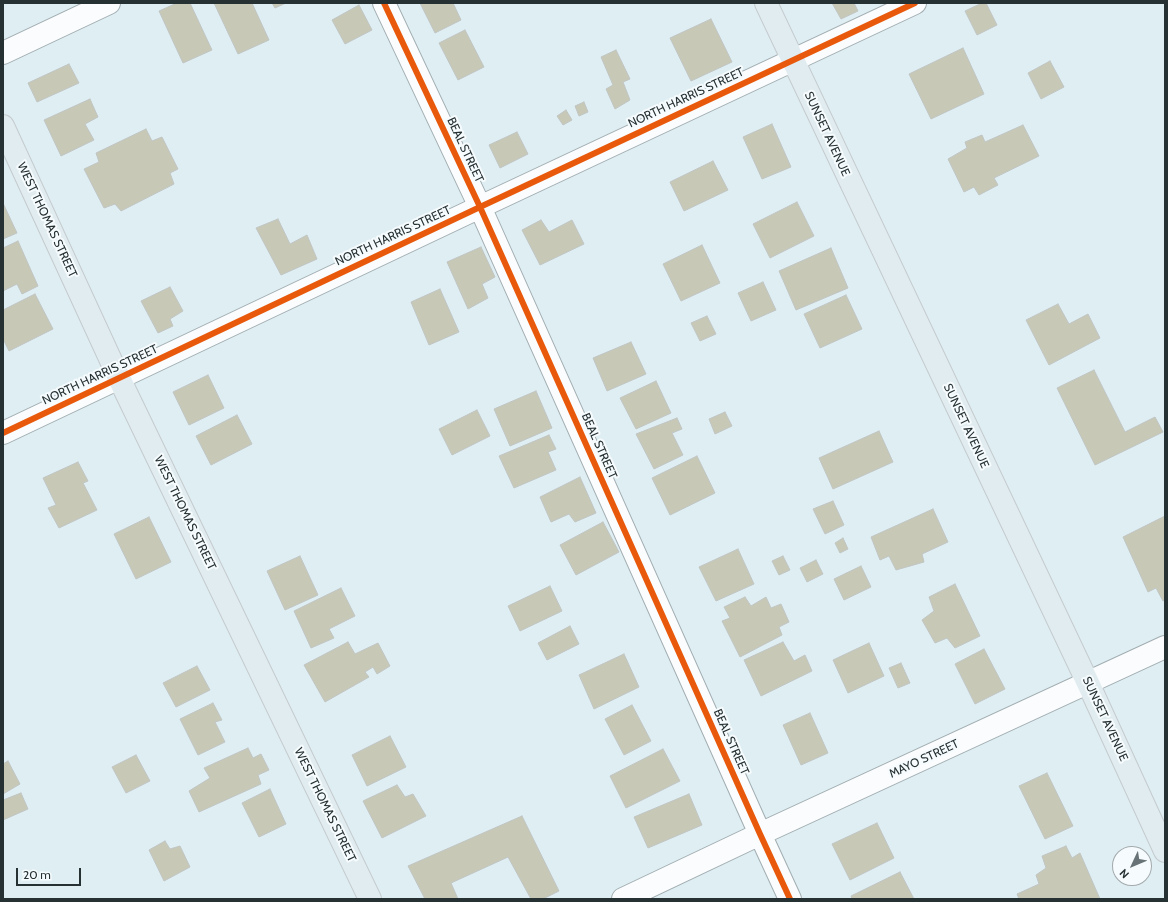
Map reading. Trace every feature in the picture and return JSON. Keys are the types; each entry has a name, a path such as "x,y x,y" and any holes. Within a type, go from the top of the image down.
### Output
{"main road":[{"name":"SUNSET AVENUE","path":"766,3 1088,683 1165,850"},
{"name":"WEST THOMAS STREET","path":"3,126 120,378 370,899"}],"street":[{"path":"3,53 109,3"},
{"name":"BEAL STREET","path":"384,3 480,207 790,899"},
{"name":"NORTH HARRIS STREET","path":"3,433 915,3"},
{"name":"MAYO STREET","path":"623,899 1165,647"}],"building":[{"path":"177,3 190,3 212,50 183,63 159,11"},
{"path":"214,3 252,3 269,40 238,54"},
{"path":"272,3 286,3 275,8"},
{"path":"420,3 453,3 461,20 435,33"},
{"path":"832,3 854,3 858,11 841,19"},
{"path":"982,3 986,3 997,25 977,35 965,11"},
{"path":"359,5 372,30 345,44 332,20"},
{"path":"711,19 732,62 691,81 670,38"},
{"path":"465,30 484,67 458,80 439,43"},
{"path":"963,48 984,94 931,119 909,74"},
{"path":"616,50 630,79 623,82 630,100 615,109 606,89 613,85 601,57"},
{"path":"1050,61 1064,87 1041,99 1028,73"},
{"path":"69,64 79,83 37,102 28,83"},
{"path":"90,99 98,117 85,124 94,140 61,156 44,120"},
{"path":"584,102 588,112 579,116 575,106"},
{"path":"566,110 572,120 563,125 557,116"},
{"path":"772,124 791,167 762,179 743,137"},
{"path":"1023,125 1039,156 994,178 998,185 979,195 974,187 964,192 948,159 967,148 965,142 982,135 985,142"},
{"path":"146,129 152,141 162,137 178,169 170,173 174,184 121,211 115,204 104,208 84,169 99,162 96,153"},
{"path":"517,132 528,154 500,168 489,145"},
{"path":"713,161 728,190 684,211 670,182"},
{"path":"797,202 814,236 770,258 753,224"},
{"path":"3,203 17,233 3,239"},
{"path":"278,219 290,244 307,235 317,259 281,275 256,228"},
{"path":"541,220 549,232 572,220 584,244 540,265 522,230"},
{"path":"18,241 38,286 22,294 17,284 3,291 3,248"},
{"path":"702,245 720,283 681,301 663,264"},
{"path":"481,247 495,277 482,284 488,298 468,309 447,262"},
{"path":"831,248 848,288 796,310 779,271"},
{"path":"763,282 776,310 751,321 738,293"},
{"path":"170,287 183,311 170,319 173,326 158,333 141,301"},
{"path":"440,289 459,332 429,345 411,302"},
{"path":"35,294 53,329 9,351 3,339 3,310"},
{"path":"846,295 862,329 820,348 804,314"},
{"path":"1058,304 1069,324 1088,314 1100,338 1049,365 1026,320"},
{"path":"707,316 716,334 700,341 691,323"},
{"path":"631,342 646,374 607,391 593,358"},
{"path":"1094,370 1125,432 1155,417 1163,432 1095,465 1057,388"},
{"path":"208,375 224,408 189,425 173,392"},
{"path":"656,381 671,413 636,429 620,398"},
{"path":"536,391 552,428 510,446 494,409"},
{"path":"477,410 490,436 452,455 439,429"},
{"path":"725,412 732,426 715,434 709,419"},
{"path":"237,415 252,444 211,465 196,436"},
{"path":"677,418 682,429 672,433 683,455 654,469 636,434"},
{"path":"879,431 893,462 833,489 819,458"},
{"path":"549,435 556,449 548,452 556,470 514,488 499,456"},
{"path":"697,456 715,493 670,515 652,478"},
{"path":"78,462 88,481 83,483 97,510 59,528 48,508 56,505 43,478"},
{"path":"580,477 596,513 575,522 569,514 551,522 540,497"},
{"path":"833,501 844,525 825,534 813,509"},
{"path":"933,509 948,542 922,554 924,562 896,570 889,556 880,560 871,537"},
{"path":"1165,516 1165,600 1163,601 1156,588 1148,592 1123,537"},
{"path":"149,517 171,562 136,579 114,534"},
{"path":"603,522 619,552 576,575 560,545"},
{"path":"843,538 848,549 840,553 835,543"},
{"path":"738,549 754,584 716,601 699,567"},
{"path":"300,556 318,595 285,610 267,571"},
{"path":"783,556 790,570 779,575 772,561"},
{"path":"816,560 823,574 807,582 800,568"},
{"path":"861,566 871,587 844,600 834,579"},
{"path":"955,584 980,636 955,648 947,638 935,643 922,620 934,611 929,597"},
{"path":"550,586 562,611 520,631 508,606"},
{"path":"341,588 355,616 329,629 334,638 311,648 294,611"},
{"path":"745,597 751,606 766,597 771,608 781,604 789,622 779,627 782,635 740,657 722,621 730,618 724,607"},
{"path":"570,626 579,644 547,660 538,643"},
{"path":"348,642 355,654 378,643 390,666 377,674 373,667 365,672 369,677 325,702 304,665"},
{"path":"783,642 794,661 805,655 812,671 761,696 744,660"},
{"path":"869,643 884,676 848,693 833,660"},
{"path":"984,649 1005,689 975,704 955,664"},
{"path":"624,654 639,687 594,709 579,675"},
{"path":"901,663 910,683 898,688 889,668"},
{"path":"197,666 210,690 176,707 163,683"},
{"path":"213,703 222,720 215,722 225,742 198,755 180,719"},
{"path":"632,705 651,741 624,755 605,719"},
{"path":"810,713 828,753 801,765 783,725"},
{"path":"390,736 406,767 367,786 352,755"},
{"path":"248,748 253,758 261,754 269,770 258,775 261,784 199,812 189,791 210,778 204,768"},
{"path":"663,749 680,781 626,808 610,776"},
{"path":"136,755 150,781 126,793 112,767"},
{"path":"8,761 20,784 3,794 3,764"},
{"path":"1047,773 1073,826 1045,839 1019,786"},
{"path":"397,785 405,797 413,794 426,816 382,838 363,801"},
{"path":"270,789 286,824 259,837 242,803"},
{"path":"21,793 28,809 3,820 3,800"},
{"path":"689,794 702,825 648,848 634,817"},
{"path":"522,816 559,891 543,899 531,899 508,857 451,883 458,899 425,899 408,866"},
{"path":"877,823 894,858 850,880 832,844"},
{"path":"165,841 170,849 180,846 190,867 164,881 149,850"},
{"path":"1066,846 1072,858 1080,853 1100,899 1019,899 1017,894 1039,884 1036,875 1046,868 1042,856"},
{"path":"900,872 914,899 852,899 851,896"}],"cycle path":[{"path":"384,3 480,207 790,899"},
{"path":"3,433 915,3"}]}
